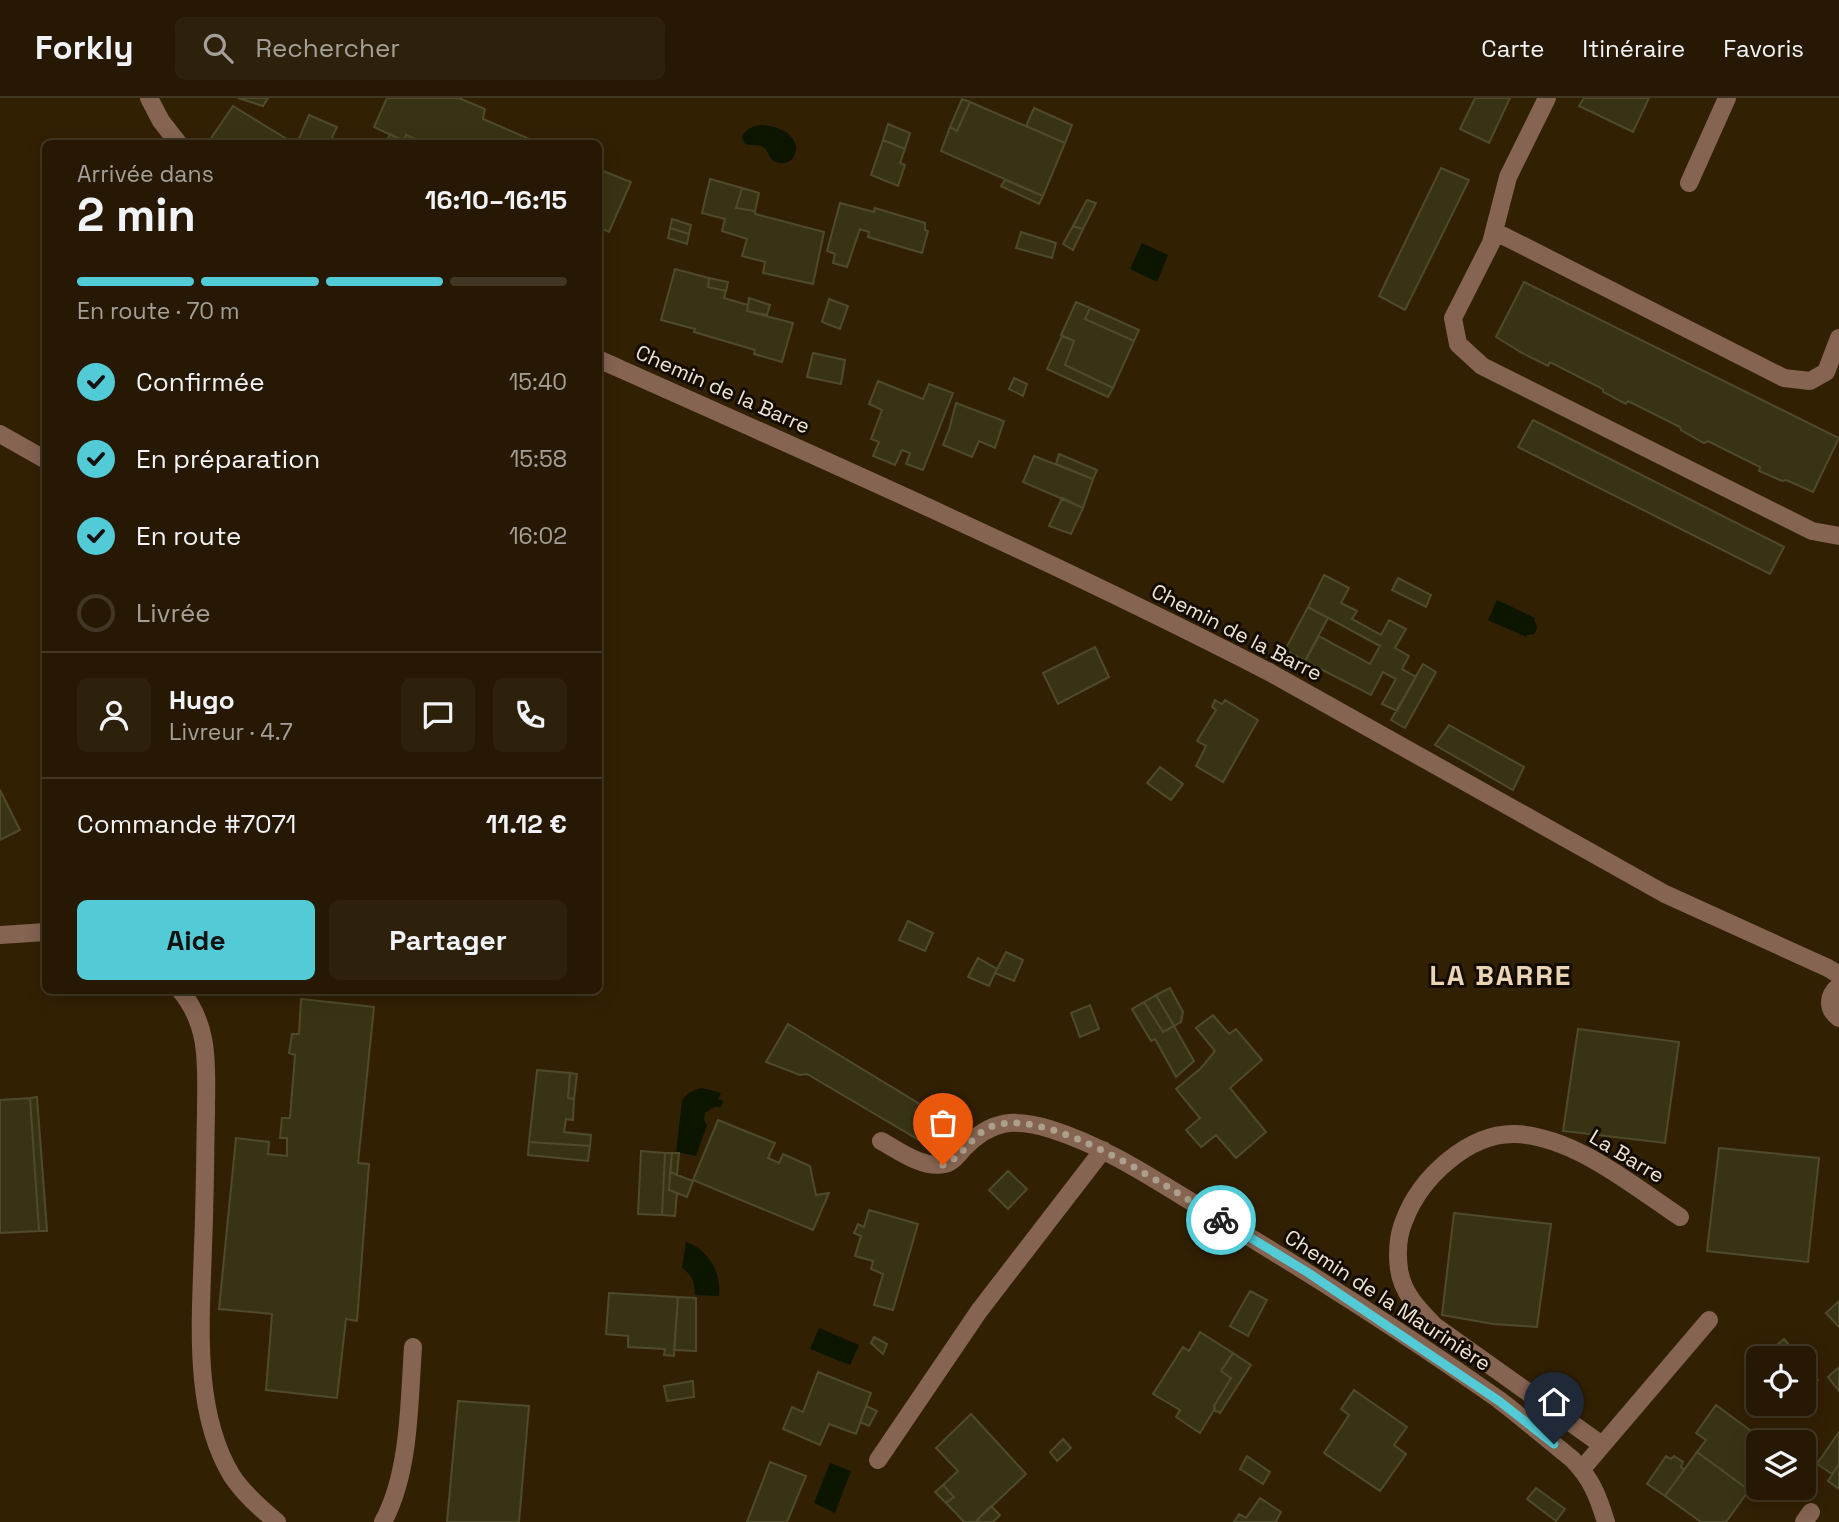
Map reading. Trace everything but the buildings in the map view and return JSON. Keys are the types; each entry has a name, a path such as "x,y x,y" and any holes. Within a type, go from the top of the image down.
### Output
{"street":[{"path":"149,98 161,121 176,140"},
{"path":"1547,98 1508,177 1491,243 1453,318 1458,344 1482,366 1812,531 1839,536"},
{"path":"1689,183 1727,98"},
{"path":"1494,230 1784,379 1810,380 1826,372 1839,338"},
{"name":"Chemin de la Barre","path":"602,361 919,501 1214,644 1665,894 1839,975"},
{"path":"0,434 42,458"},
{"path":"0,935 42,932"},
{"path":"1839,986 1829,1001 1832,1012 1839,1018"},
{"path":"183,994 195,1011 200,1024 206,1062 200,1340 207,1400 215,1438 232,1476 256,1505 276,1522"},
{"name":"Chemin de la Maurinière","path":"881,1141 912,1158 943,1165 950,1162 984,1130 1021,1123 1053,1130 1103,1150 1307,1272 1499,1401 1582,1469 1596,1492 1606,1522"},
{"name":"La Barre","path":"1602,1445 1435,1326 1412,1302 1399,1270 1399,1239 1403,1222 1420,1193 1444,1164 1475,1143 1494,1136 1514,1134 1556,1143 1589,1157 1680,1217"},
{"path":"878,1460 979,1311 1103,1150"},
{"path":"1582,1469 1709,1320"},
{"path":"383,1522 398,1486 404,1451 413,1347"}],"shaded area":[{"path":"761,125 776,128 793,139 796,146 792,159 786,163 777,162 771,159 761,146 745,144 742,137 745,132"},
{"path":"1142,243 1168,255 1157,282 1130,269"},
{"path":"1497,600 1535,618 1537,627 1534,634 1526,637 1488,620"},
{"path":"702,1088 721,1093 718,1099 723,1101 721,1107 714,1107 705,1113 704,1120 707,1125 696,1156 676,1152 682,1101 690,1092"},
{"path":"686,1242 701,1250 712,1263 718,1279 719,1296 695,1295 692,1279 682,1268"},
{"path":"819,1328 859,1345 850,1365 810,1349"},
{"path":"830,1463 851,1471 835,1513 814,1503"}],"way so far":[{"path":"943,1165 950,1162 984,1130 1005,1124 1036,1125 1103,1150 1221,1220"}],"district":[{"name":"LA BARRE","path":"1501,975"}],"route":[{"path":"1221,1220 1307,1272 1499,1401 1554,1444"}]}
